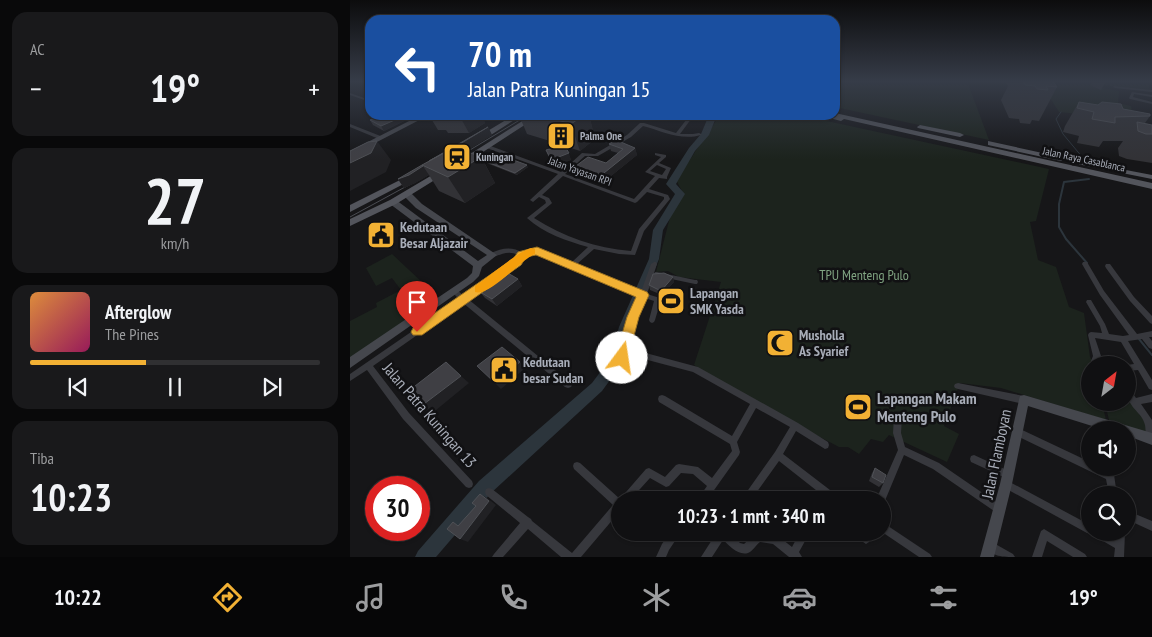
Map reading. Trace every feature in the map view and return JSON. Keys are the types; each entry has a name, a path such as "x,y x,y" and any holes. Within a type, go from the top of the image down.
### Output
{"main road":[{"path":"840,113 988,147 1061,159"},
{"path":"840,113 1061,159"},
{"path":"840,119 1010,155"},
{"path":"473,142 510,120"},
{"path":"350,222 393,202 529,120"},
{"path":"988,147 1010,155"},
{"name":"Jalan Raya Casablanca","path":"1010,155 1152,186"},
{"name":"Jalan Raya Casablanca","path":"1061,159 1152,177"},
{"path":"350,209 420,172"}],"street":[{"path":"350,154 416,120"},
{"path":"678,133 688,120"},
{"path":"647,190 666,196 667,199 641,230 633,253 592,247 545,228 530,218 549,203 548,199 535,197 584,154 596,155 629,136 642,124 693,136 699,134"},
{"path":"350,125 381,138"},
{"name":"Jalan Yayasan RPI","path":"486,146 636,201"},
{"path":"657,154 664,156 647,171 663,177"},
{"path":"644,204 636,201 663,177 669,168 657,164"},
{"path":"407,194 419,206 493,255"},
{"path":"393,202 478,265"},
{"path":"572,265 592,247"},
{"path":"478,265 493,255 508,249 522,255"},
{"path":"350,378 517,262 522,255 542,251 658,300 652,320"},
{"path":"618,367 640,294 651,274 654,264"},
{"path":"1085,264 1102,293 1138,337 1152,346"},
{"path":"350,363 455,292 474,277 478,270 478,265"},
{"path":"1108,266 1132,299 1152,322"},
{"path":"651,274 664,274 695,282"},
{"path":"455,292 462,301 568,385"},
{"path":"1089,302 1103,326 1106,337"},
{"path":"1097,356 1090,335 1123,339 1152,334"},
{"path":"1123,339 1152,387"},
{"path":"623,350 695,369 825,444"},
{"name":"Jalan Patra Kuningan 13","path":"368,366 406,416 469,484"},
{"path":"1136,367 1140,367"},
{"path":"958,386 1024,400"},
{"path":"1136,402 1152,398"},
{"path":"662,399 733,441 736,452 709,491"},
{"name":"Jalan Flamboyan","path":"989,551 1007,480 1024,400 1086,421"},
{"path":"733,441 755,403"},
{"path":"1136,403 1150,422 1151,438 1136,433"},
{"path":"885,491 902,450 897,433 898,417"},
{"path":"752,491 778,455 795,426"},
{"path":"1018,432 1081,462"},
{"path":"902,450 936,466 1000,510"},
{"path":"778,455 823,491"},
{"path":"974,459 1081,525"},
{"path":"577,466 611,497"},
{"path":"632,491 649,472 666,484 678,468 692,469 713,485"},
{"path":"489,492 569,557"},
{"path":"576,557 611,516"},
{"path":"1136,519 1152,526"},
{"path":"497,557 528,522"},
{"path":"891,531 909,542 927,557"},
{"path":"1037,557 1044,534 1082,557"},
{"path":"662,557 669,541"},
{"path":"706,557 717,541"},
{"path":"732,541 741,549 746,549 754,541"},
{"path":"777,541 795,555 801,541"},
{"path":"1111,541 1120,546"},
{"path":"1119,557 1120,541"},
{"path":"989,551 1010,557"}],"green space":[{"path":"840,107 977,107 989,140 840,108"},
{"path":"1056,107 1131,107 1132,113 1079,114 1059,112"},
{"name":"TPU Menteng Pulo","path":"717,120 822,120 1049,169 1036,221 1030,222 1038,260 1056,267 1069,307 1084,313 1090,356 1081,356 1081,411 1104,411 1106,420 1001,388 960,383 944,426 959,434 947,462 889,435 883,442 871,439 859,454 848,447 839,447 755,403 694,365 721,282 679,277 668,271 656,272 671,213 683,193 676,180"},
{"path":"392,254 440,299 350,359 350,321 377,307 376,303 401,290 392,278 376,286 366,268"},
{"name":"Lapangan SMK Yasda","path":"668,291 682,294 675,310 661,308"},
{"path":"1136,408 1146,417 1147,433 1136,429 1136,421 1109,420 1107,411 1136,411"}],"building":[{"path":"1122,107 1123,109 1150,114 1150,116 1115,117 1115,123 1092,119 1094,112 1077,108"},
{"path":"370,120 395,120 381,126"},
{"path":"558,120 577,120 571,124"},
{"path":"1137,122 1152,125 1152,134 1138,131"},
{"path":"488,127 455,147 429,161"},
{"path":"616,140 635,148 599,177 572,169 588,157 606,163 623,149 609,144"},
{"path":"377,141 371,153 350,163 350,151 368,142"},
{"path":"564,145 569,153 551,160 546,150"},
{"path":"455,147 481,157 448,177 422,165"},
{"path":"494,153 527,165 515,173 482,160"},
{"path":"422,165 409,175 398,179"},
{"path":"506,272 518,279 492,299 480,292"},
{"path":"664,273 673,277 661,291 649,285 653,274"},
{"name":"Musholla As Syarief","path":"782,333 790,342 777,350 769,340"},
{"name":"Kedutaan besar Sudan","path":"502,347 520,362 495,383 477,366"},
{"path":"446,362 461,376 420,407 406,393"},
{"path":"875,468 886,475 883,483 872,477"},
{"path":"480,494 489,501 460,539 447,529 453,522 458,526 476,506 472,503"}],"waterway":[{"path":"1061,112 1056,119 1063,134 1083,158"},
{"path":"424,557 485,487 597,387 616,361 625,327 654,259 658,230 680,194 671,184 692,150 705,135 711,120"},
{"path":"1087,263 1066,239 1059,227 1059,204 1064,182 1089,179"},
{"path":"1139,339 1152,355"}],"tram line":[{"path":"455,159 520,120"},
{"path":"350,217 440,168"}],"slow traffic":[{"path":"479,289 517,262 522,255 531,251"}],"place":[{"name":"Palma One","path":"561,136"},
{"name":"Kuningan","path":"457,157"},
{"name":"Kedutaan Besar Aljazair","path":"381,235"},
{"name":"Lapangan SMK Yasda","path":"671,301"},
{"name":"Musholla As Syarief","path":"780,343"},
{"name":"Kedutaan besar Sudan","path":"504,370"},
{"name":"Lapangan Makam Menteng Pulo","path":"858,407"}],"route":[{"path":"417,332 517,262 522,255 542,251 643,295 633,317 622,358"}]}
